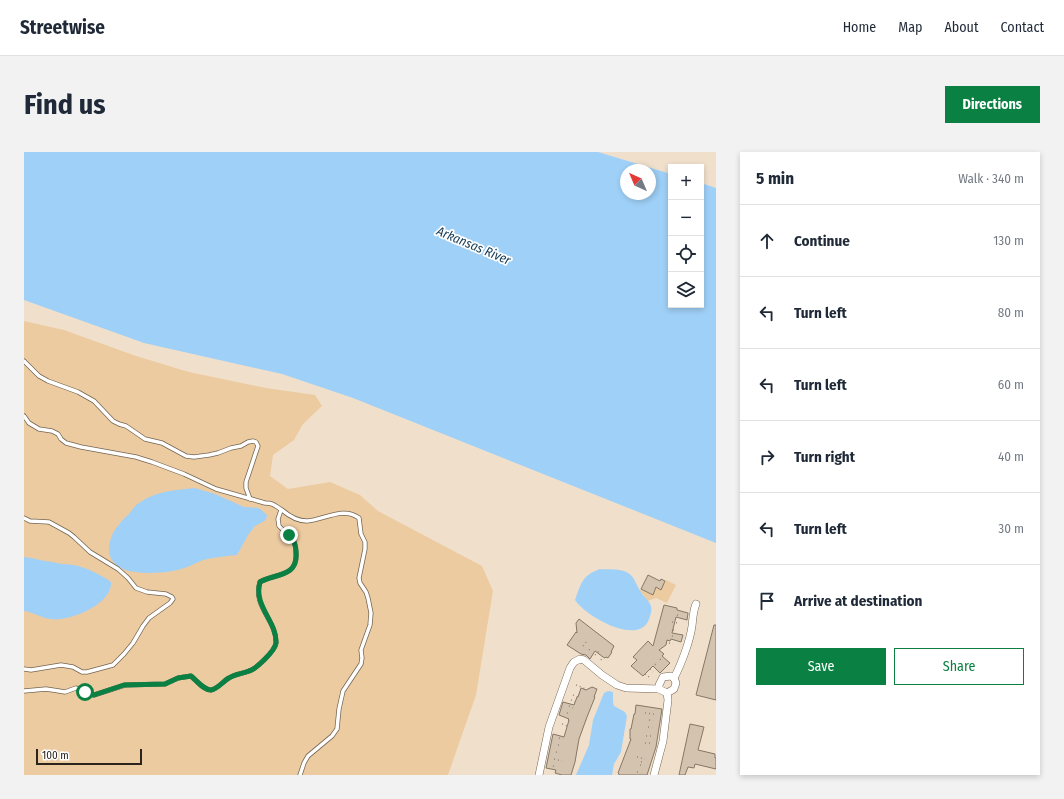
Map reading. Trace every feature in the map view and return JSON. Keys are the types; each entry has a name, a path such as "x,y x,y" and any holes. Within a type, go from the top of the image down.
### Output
{"street":[{"path":"667,693 674,689 676,682 674,678 682,662 692,627 692,618 696,604"},
{"path":"539,775 549,727 570,668 574,662 580,659 584,660 617,685 626,688 659,689 667,693"},
{"path":"659,689 659,685 663,677 671,676 674,678"},
{"path":"654,775 663,741 668,700 667,693"}],"lane":[{"path":"24,361 39,376 48,381 78,392 94,401 113,421 126,426 145,439 162,442 186,456 194,457 218,453 241,446 248,442 256,442 258,446 246,482 246,488 250,499"},
{"path":"24,416 29,423 39,429 52,431 58,434 61,439 66,442 81,448 122,454 152,462 184,474 216,489 265,503 271,503 298,519 318,519 345,513 359,518 361,534 365,542 359,578 368,598 371,613 370,625 361,650 361,664 344,691 338,709 337,729 332,736 308,756 300,775"},
{"path":"24,692 46,689 65,692 76,688 94,695 124,685 165,684 178,678 191,676 204,688 210,690 214,689 236,674 250,671 255,668 272,651 276,642 273,628 259,599 258,587 260,582 263,580 289,571 294,567 297,559 296,548 293,540 279,526 278,519 281,510"},
{"path":"24,518 30,521 49,522 59,527 74,537 90,552 118,569 136,588 147,592 166,594 172,597 170,603 150,618 143,626 133,643 113,665 87,672 82,672 73,667 61,665 30,670 24,669"}],"path":[{"path":"672,622 678,623"},
{"path":"583,646 587,641"},
{"path":"669,643 673,644"},
{"path":"595,655 600,650"},
{"path":"650,669 653,672"},
{"path":"645,674 649,677"},
{"path":"576,685 586,689"},
{"path":"573,695 578,697 579,694"},
{"path":"571,700 575,702"},
{"path":"569,706 573,708"},
{"path":"566,713 570,714"},
{"path":"645,713 654,714"},
{"path":"649,720 653,721"},
{"path":"562,724 567,726"},
{"path":"646,736 651,736"},
{"path":"559,738 563,739"},
{"path":"645,743 650,743"},
{"path":"556,752 560,753"},
{"path":"637,757 645,759"},
{"path":"554,759 562,761"},
{"path":"637,772 641,773"}],"shaded area":[{"path":"24,321 64,330 136,356 189,372 266,388 315,395 322,406 303,424 294,440 273,455 270,476 288,489 330,482 360,495 378,511 482,566 493,591 476,695 448,775 24,775"},
{"path":"666,580 676,585 667,603 656,598 648,601 640,591 641,588 653,595 656,587 661,589"}],"water":[{"name":"Arkansas River","path":"24,152 598,152 638,164 620,164 620,200 656,200 656,169 668,173 668,308 704,308 704,184 716,188 716,543 353,398 282,374 144,343 24,300"},
{"path":"195,488 215,494 244,507 259,508 267,515 266,520 255,526 248,535 237,555 207,559 175,571 148,573 127,570 120,568 115,564 110,554 110,541 116,528 136,505 152,496 173,490"},
{"path":"24,557 74,565 89,570 111,582 110,590 98,604 88,610 68,618 51,619 24,611"},
{"path":"600,569 618,570 631,575 651,605 651,614 645,625 637,630 626,630 614,627 590,614 575,600 586,577 594,571"},
{"path":"608,691 613,692 614,706 625,712 627,716 621,752 614,764 612,775 576,775 589,745 593,720 604,693"}],"building":[{"path":"648,575 660,581 661,579 665,581 661,590 656,587 653,595 641,589"},
{"path":"664,605 677,608 677,610 688,613 687,620 676,617 672,633 683,635 681,642 671,639 670,641 667,640 666,645 659,650 664,654 662,656 670,663 660,673 653,666 643,676 631,666 637,660 633,657 648,641 653,646"},
{"path":"579,619 614,646 608,658 603,657 595,651 590,659 586,655 581,654 567,645 576,632 577,633 576,623"},
{"path":"714,625 716,625 716,700 696,695"},
{"path":"592,687 597,689 579,739 571,775 555,773 556,770 546,768 553,734 564,737 569,720 559,715 563,702 574,705 581,688 586,690"},
{"path":"636,705 662,709 656,747 647,775 619,775 618,773 631,739 630,729 635,714"},
{"path":"690,724 704,727 698,750 715,754 716,769 695,764 694,768 688,767 685,775 679,775"}],"route":[{"path":"85,692 94,695 124,685 165,684 178,678 191,676 204,688 210,690 214,689 236,674 250,671 255,668 272,651 276,642 273,628 259,599 258,587 260,582 263,580 278,576 294,567 297,559 296,548 289,535"}]}
